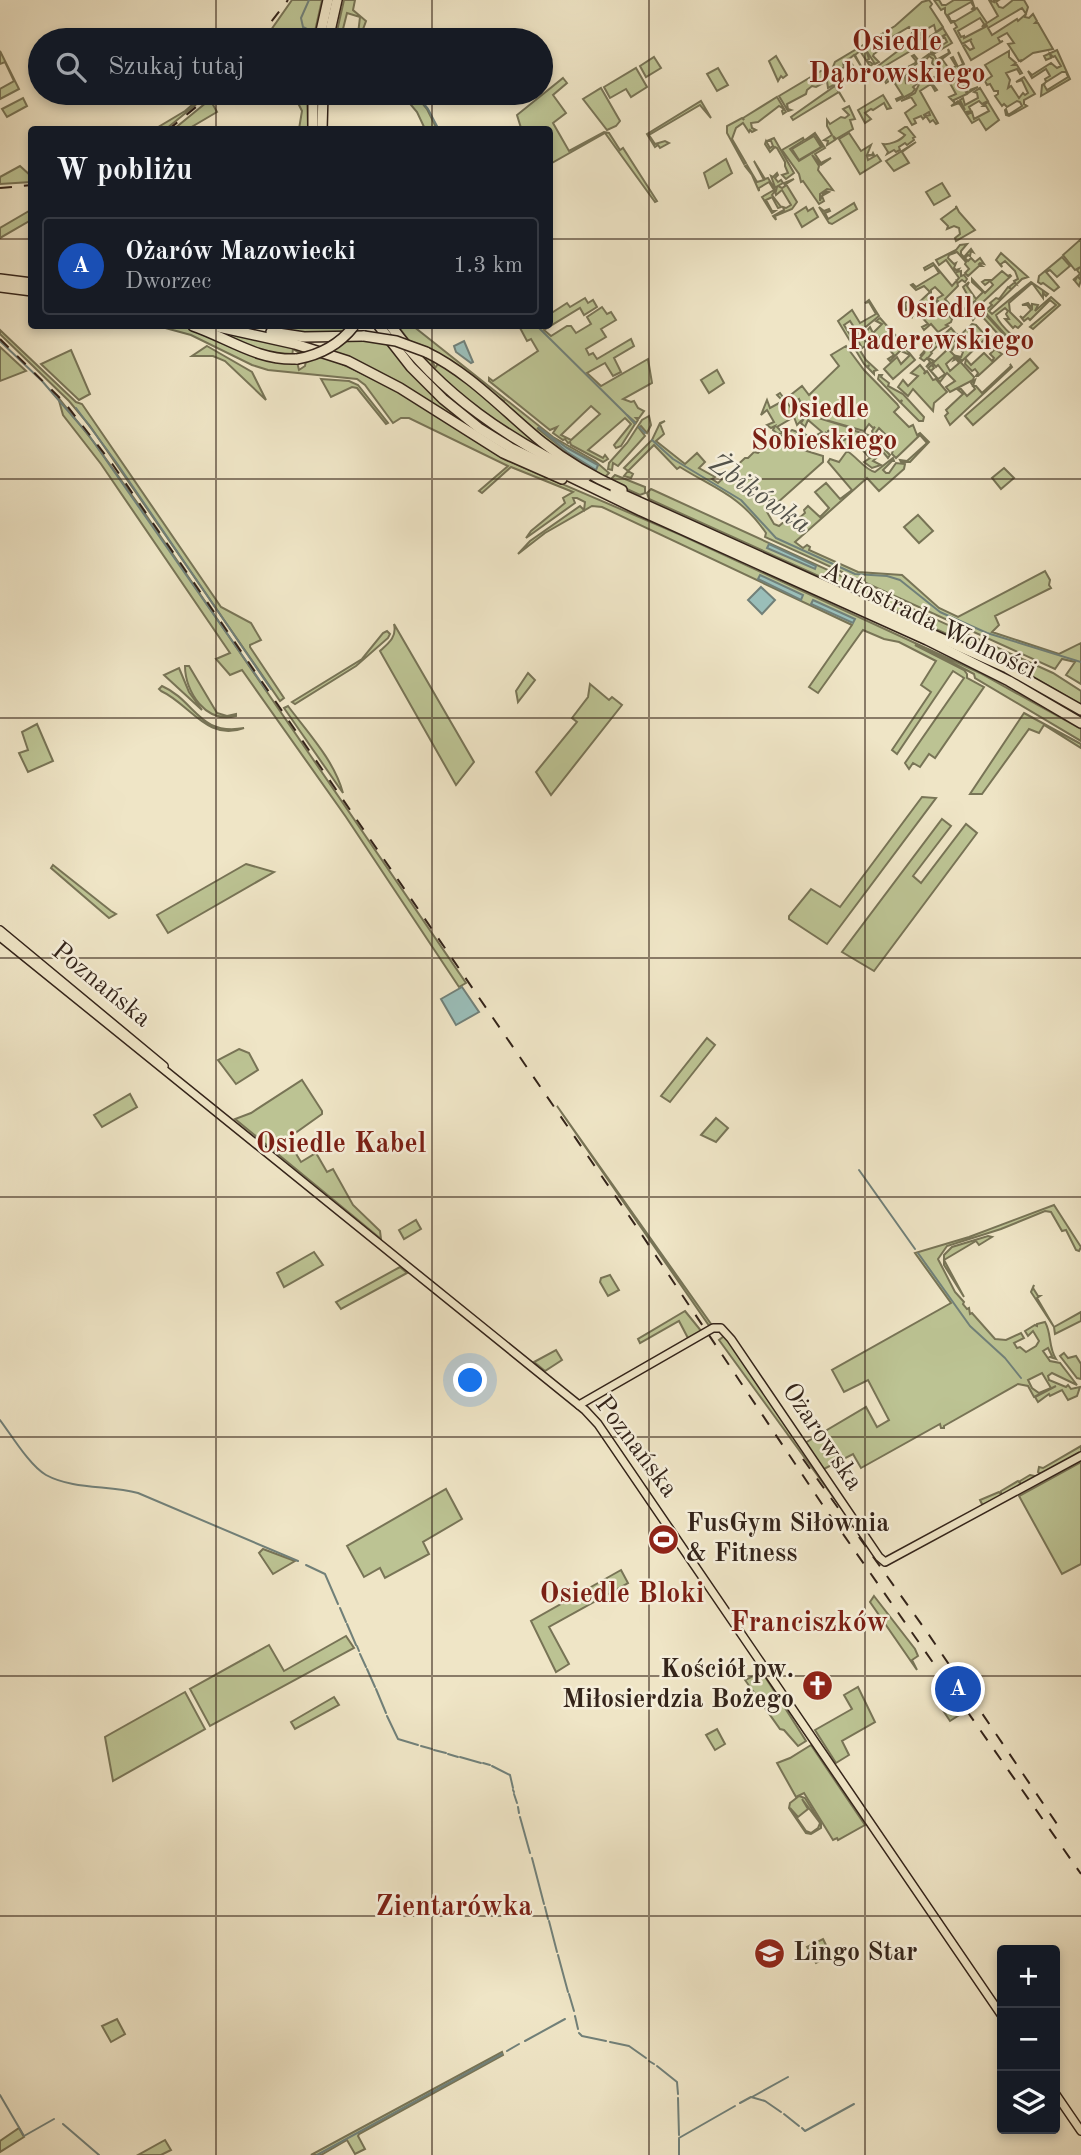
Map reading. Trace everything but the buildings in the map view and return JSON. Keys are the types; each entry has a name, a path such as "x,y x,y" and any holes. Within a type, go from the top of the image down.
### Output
{"highway":[{"path":"323,28 334,1"},
{"path":"330,28 334,1"},
{"path":"313,105 313,126"},
{"path":"323,105 324,126"},
{"path":"0,279 28,283"},
{"path":"0,287 28,290"},
{"path":"200,329 259,355 280,359 297,359 328,349 351,329"},
{"path":"227,329 303,346 348,361 388,381 510,457 645,508"},
{"path":"256,329 293,336 364,336 396,341 426,352 456,370 567,461 645,508"},
{"path":"381,329 432,389 486,433 525,455 1007,668 1081,710"},
{"path":"393,329 430,373 485,420 542,455 645,508"},
{"name":"Autostrada Wolności","path":"645,508 968,660 1081,723"}],"main road":[{"name":"Poznańska","path":"0,930 173,1076 579,1405 598,1424 997,2009"},
{"name":"Poznańska","path":"0,937 134,1043"},
{"name":"Ożarowska","path":"579,1405 715,1327 722,1329 885,1562 1081,1456"},
{"path":"1060,2100 1081,2131"}],"green space":[{"path":"292,0 322,0 316,28 272,28"},
{"path":"344,0 355,0 353,10 366,21 363,28 359,28 360,17 347,13 343,28 338,28"},
{"path":"929,0 932,4 930,7 943,27 936,32 934,25 920,33 924,37 922,40 916,40 914,36 918,32 912,33 913,30 909,27 892,37 892,41 874,54 879,62 875,64 866,50 867,60 873,64 870,66 860,51 855,55 862,68 854,55 849,59 856,71 848,59 843,63 844,67 836,72 833,67 835,62 895,26 922,2"},
{"path":"934,0 946,5 954,0 972,0 975,9 977,8 987,23 998,16 989,0 999,0 996,2 1003,8 1013,0 1024,0 1028,7 1026,14 1025,17 1029,18 1033,14 1037,21 1035,23 1038,23 1053,49 1033,53 1020,62 1022,60 1019,61 1008,44 1014,43 1007,33 998,38 1000,42 1003,41 971,60 963,46 970,50 974,48 970,40 962,44 954,29 957,27 954,22 974,10 974,7 971,2 948,15 951,21 955,21 951,23 945,8 941,10","holes":["1022,8 1026,14 1018,21 1017,19 992,35 988,28","980,18 984,24 982,27 986,24 987,26 964,38 958,31"]},
{"path":"943,28 952,43 931,53 927,46 931,44 933,51 947,42 942,38 946,34 929,44 926,39"},
{"path":"907,44 912,50 880,69 878,66"},
{"path":"948,49 950,53 942,59 950,70 956,66 951,58 953,57 958,67 963,64 958,52 964,64 958,69 970,90 978,87 968,93 965,85 963,86 967,94 954,102 949,97 956,94 945,76 949,74 952,77 951,71 944,72 934,80 932,78 940,75 932,63 933,59 929,56 924,62 922,59 929,54 934,55 943,71 938,59 949,53"},
{"path":"1057,50 1070,79 1041,96 1042,85 1045,83 1047,90 1068,77 1066,72 1046,82 1045,79 1050,76 1046,69 1032,78 1028,71 1032,75 1051,63 1057,68 1061,66 1055,56 1050,54 1051,58 1046,60 1044,56"},
{"path":"0,51 19,89 0,99 0,89 14,81 5,62 0,64"},
{"path":"1009,51 1009,57 1016,63 1013,65 1017,65 1022,73 1017,69 1006,73 1010,80 1008,88 1011,86 1019,98 1023,93 1028,93 1022,80 1016,82 1024,77 1035,94 1024,100 1027,106 1009,116 1006,115 1006,109 1008,115 1022,106 1017,101 1007,107 1004,104 1002,106 995,96 998,91 994,91 985,81 992,76 985,65"},
{"path":"776,56 787,75 783,78 781,76 778,81 769,61"},
{"path":"912,56 919,61 906,76 900,76 905,77 906,84 907,76 915,74 919,82 913,87 915,89 912,93 897,101 896,99 903,96 892,79 886,83 891,77 888,77 890,76 887,70 889,69 891,75 912,65 916,61"},
{"path":"654,57 661,68 646,77 640,66"},
{"path":"636,68 647,87 631,97 626,89 610,98 604,87"},
{"path":"718,68 728,85 717,91 707,74"},
{"path":"828,70 836,84 828,88 827,81 816,87 812,86 806,94 787,104 791,110 788,111 779,96 821,71"},
{"path":"563,78 567,83 553,95 553,86"},
{"path":"920,82 931,82 937,90 935,91 931,84 920,91 938,123 936,124 933,120 930,122 926,116 930,115 929,112 923,119 921,116 914,119 916,123 912,125 905,113 916,105 911,97 901,101 915,93"},
{"path":"835,86 839,92 793,120 791,117"},
{"path":"601,88 620,121 607,130 583,99"},
{"path":"980,88 988,101 982,104 979,101 969,107 971,111 966,112 972,112 974,119 989,111 983,106 988,102 999,120 986,130 979,119 972,123 959,103 951,106 958,101 965,110 960,100 963,98 965,105 978,98 974,92"},
{"path":"553,95 566,113 553,123 569,151 604,132 609,133 620,150 623,148 657,201 655,202 605,133 553,162 553,126 520,126 517,115 529,105 553,105"},
{"path":"883,95 891,108 887,109 884,103 871,109 865,113 871,119 865,123 858,110"},
{"path":"777,97 786,112 783,114 784,109 779,106 758,122 751,123 756,130 752,132 749,132 743,123 736,128 732,139 746,163 744,164 727,133 727,126 742,118 744,120 743,118"},
{"path":"23,98 27,106 7,117 2,109"},
{"path":"701,101 711,118 700,105 649,135 655,144 665,141 669,143 660,148 658,145 655,147 647,134"},
{"path":"195,105 170,126 160,126"},
{"path":"203,105 213,105 217,112 193,126 178,126"},
{"path":"299,105 307,105 308,126 300,126 302,111"},
{"path":"411,105 424,105 436,126 424,126"},
{"path":"849,106 855,119 850,120 853,129 836,139 833,136 835,140 827,145 828,141 824,140 832,135 827,120 830,124 841,117 845,118 849,115 843,109"},
{"path":"905,127 915,137 914,140 899,147 900,150 887,154 883,144 903,137 905,135 899,131"},
{"path":"815,133 825,148 815,154 821,163 831,158 821,165 812,155 819,166 818,170 833,190 827,189 820,194 820,201 822,195 824,193 829,192 822,196 824,201 819,204 803,181 801,182 799,174 782,150 803,138 804,140 790,149 799,161 822,147 815,134 805,140"},
{"path":"849,133 861,151 871,145 867,155 874,155 867,156 868,160 877,155 881,161 860,174 839,139"},
{"path":"814,136 821,147 799,160 792,149"},
{"path":"774,138 794,173 786,179 782,175 788,173 785,162 777,148 770,152 765,144 766,141 770,148 773,146 771,141 767,141"},
{"path":"916,142 902,152 909,163 894,171 886,161"},
{"path":"726,159 732,173 709,188 704,173"},
{"path":"754,161 776,191 777,187 771,176 777,173 775,178 778,182 781,180 783,183 778,186 782,188 784,183 794,179 786,184 797,202 792,209 775,216 776,220 773,216 784,210 783,207 791,205 782,190 776,195 775,191 772,195 781,207 778,208 772,197 766,200 772,211 775,211 772,213 762,197 774,190 769,182 759,188 759,191 745,166 747,165 757,182 764,180"},
{"path":"20,166 28,173 28,182 0,184 0,177"},
{"path":"942,183 950,196 934,205 926,192"},
{"path":"854,203 857,209 832,224 829,223 819,207 824,211 829,209 830,211 825,213 828,219"},
{"path":"956,206 975,230 956,241 955,238 960,234 959,228 954,226 947,229 948,226 941,219"},
{"path":"806,207 808,211 813,208 818,217 802,227 795,214"},
{"path":"28,212 28,222 0,238 0,228"},
{"path":"1081,239 1081,278 1078,277 1081,280 1079,286 1076,279 1073,280 1080,274 1077,270 1080,267 1075,270 1063,255"},
{"path":"967,244 961,254 964,257 971,249 973,252 965,258 968,261 971,258 975,262 980,258 984,264 980,263 982,266 968,276 965,273 969,269 966,262 957,252 949,255 948,258 956,263 954,268 959,269 957,272 961,271 961,276 964,275 967,279 965,282 957,282 958,286 945,299 958,314 970,304 954,318 947,311 953,314 955,312 952,308 946,310 947,306 936,299 943,295 935,287 931,293 924,286 916,290 911,285 916,287 939,273 934,265 925,270 924,268 933,263 952,286 959,278 946,260 939,265 936,260 956,250 960,245"},
{"path":"1001,253 1028,277 1022,279 989,311 992,314 1031,282 1048,294 1046,296 1043,293 1043,298 1032,283 1009,303 1010,312 1022,324 1018,328 1013,328 1005,319 1009,319 1005,308 996,315 1002,326 1017,340 1013,343 975,301 972,303 963,287 969,282 967,286 976,299 983,292 972,279 985,293 993,285 990,281 985,285 982,282 985,280 992,280 1002,271 1011,276 983,302 986,310 1008,287 1011,289 1009,287 1016,284 1014,281 1018,279 1015,271 1005,261 1001,264 1002,267 996,260"},
{"path":"1062,257 1070,266 1057,277 1050,270 1046,272 1059,287 1054,291 1038,282 1039,276"},
{"path":"929,293 952,319 946,325 948,326 938,332 931,324 924,330 922,327 928,324 920,315 923,309 917,309 917,313 915,311 912,317 909,313 911,309 906,310 905,303 909,301 913,308"},
{"path":"1051,297 1060,305 1033,329 1030,327 1056,305 1050,300 1030,320 1028,318 1024,321 1020,316 1023,318 1031,310 1027,305 1022,305 1028,303 1032,308 1032,304 1038,305 1035,311"},
{"path":"585,298 588,303 593,300 597,307 584,315 580,308 553,324 553,312 567,303 570,307"},
{"path":"869,300 879,316 862,330 868,344 862,348 856,337 859,335 850,321 844,325 866,360 877,370 874,374 868,368 869,365 867,367 864,364 838,321 852,310 860,323 876,314 869,302 865,303"},
{"path":"975,303 1008,339 1002,344 1000,341 995,343 990,338 998,334 980,314 973,320 973,313 970,315 969,311 966,312"},
{"path":"602,307 607,314 611,312 616,320 601,329 606,337 586,349 589,355 593,353 597,359 631,339 634,346 614,358 621,372 613,376 605,363 587,373 601,386 648,359 652,383 623,399 634,401 638,408 644,411 636,418 636,423 627,415 635,424 621,446 616,448 614,445 631,424 625,418 588,450 603,458 605,455 608,459 603,462 563,440 553,433 557,427 550,430 489,381 489,378 493,381 538,351 531,339 527,341 521,329 546,329 551,336 571,326 576,333 591,324 587,317","holes":["591,406 600,414 571,440 561,435"]},
{"path":"880,318 905,346 890,361 888,359 894,355 878,336 873,338 872,342 865,333 870,327 873,333 882,324 876,321"},
{"path":"972,324 986,336 962,361 957,356 961,357 963,352 955,345 952,350 944,340 931,352 928,358 934,361 926,367 930,362 927,358 924,361 920,358 925,352 920,356 933,341 934,344 951,328 959,334 950,345"},
{"path":"169,329 195,329 253,355 281,362 297,362 299,370 305,366 306,361 323,355 397,390 504,459 681,535 980,673 1081,729 1081,741 975,678 974,674 915,645 964,670 967,678 984,687 935,758 929,754 920,767 913,763 909,769 905,763 964,678 953,671 897,754 892,750 931,692 921,685 936,661 899,642 863,630 818,693 809,687 852,625 602,507 592,506 545,533 518,554 530,541 580,506 584,510 585,502 573,498 575,503 526,538 565,503 563,498 573,492 511,467 482,493 479,491 508,466 409,418 401,418 393,423 365,385 357,379 268,370 191,335"},
{"path":"210,329 315,352 301,354 293,349 292,357 272,356"},
{"path":"272,329 347,329 343,334 311,335"},
{"path":"400,329 417,329 553,437 595,461 609,473 604,478 562,453 502,404 504,401 410,342","holes":["537,428 567,448 598,465 595,470"]},
{"path":"0,330 76,402 82,404 221,607 251,623 261,640 250,647 284,698 280,701 90,426 69,401 0,334"},
{"path":"347,338 386,343 446,407 561,477 329,352"},
{"path":"395,345 405,347 453,397 589,482 631,500 581,479 532,456 485,429 436,390"},
{"path":"207,346 252,372 266,400 225,361 213,356 192,356"},
{"path":"846,346 864,370 897,404 899,407 894,412 909,427 913,425 917,435 920,433 929,442 910,462 900,460 907,461 927,443 920,435 896,458 892,454 893,449 886,448 894,443 879,428 874,435 872,431 875,427 869,424 864,431 812,416 851,428 846,434 849,437 852,430 871,436 890,455 888,458 883,452 873,461 881,465 872,468 864,462 870,458 855,442 851,450 839,443 846,439 833,428 828,434 825,432 833,441 815,436 822,432 808,420 805,427 801,423 805,417 797,425 794,417 777,427 783,433 778,434 773,430 775,426 771,428 767,425 774,422 767,410 761,415 767,400 770,408 783,401 777,395 780,393 794,412 807,416 793,408 801,404 799,399 793,407 792,399 788,397 802,386 809,395 839,366 831,355"},
{"path":"0,347 26,371 0,381"},
{"path":"906,349 915,360 893,379 884,369 897,357 901,364 910,355 903,352"},
{"path":"948,349 955,356 946,364 950,371 959,363 954,360 956,357 974,377 950,392 946,387 955,381 947,373 940,382 928,368 932,365 934,368 931,371 938,379 945,374 933,363"},
{"path":"995,349 1002,354 978,376 975,369 972,371 965,364 966,359 971,365 984,353 992,361 994,358 990,354"},
{"path":"71,350 90,394 79,400 41,364"},
{"path":"419,353 432,359 435,368 440,361 574,469 489,419 444,380"},
{"path":"1030,359 1038,368 973,425 965,416"},
{"path":"1010,364 1012,367 950,425 945,416 948,413 946,410 963,394 957,389 961,389 967,396 975,389 973,386 982,393 1011,366"},
{"path":"920,365 925,371 924,374 927,371 947,392 934,403 933,411 913,389 908,396 898,387 903,380 908,386 918,376 911,373"},
{"path":"717,370 724,383 709,393 701,380"},
{"path":"879,375 889,383 888,386 903,394 924,417 923,421 919,421 901,403 902,400 900,402 878,379"},
{"path":"321,379 349,381 358,385 388,423 386,424 357,388 352,387 331,397"},
{"path":"58,397 146,515 466,983 459,987 346,817 242,670 230,675 216,659 230,653 101,464 63,415"},
{"path":"649,416 651,425 647,433 641,426 639,428 645,436 618,466 613,463 612,470 608,469 609,463 627,443 642,420"},
{"path":"665,421 660,424 664,434 656,441 685,464 697,453 705,462 699,468 715,477 712,479 718,483 745,458 754,452 758,453 764,447 765,441 823,456 823,462 767,512 774,524 779,526 793,514 798,519 808,506 820,517 829,508 815,492 826,483 840,499 852,490 828,462 830,459 839,462 847,451 875,472 893,458 894,461 883,470 886,473 889,473 896,463 905,464 904,469 879,491 867,478 795,542 803,548 807,545 809,550 858,572 902,575 939,608 958,617 1045,571 1051,588 995,616 999,625 992,632 1059,654 1081,643 1081,684 1066,675 1075,662 1062,659 1055,669 765,537 766,533 756,520 737,501 680,467 677,469 654,445 628,471 624,468 652,440 660,423"},
{"path":"792,430 818,439 818,447 772,436 781,436"},
{"path":"1004,468 1014,478 1001,489 992,478"},
{"path":"628,471 633,474 631,478 624,476"},
{"path":"615,475 645,487 645,493 640,495 609,481"},
{"path":"651,489 1053,673 1081,691 1081,705 1028,674 960,640 649,499 647,493"},
{"path":"918,515 933,531 919,543 904,527"},
{"path":"394,624 474,762 456,785 380,651 393,636"},
{"path":"387,631 390,634 388,638 356,666 295,704 292,702 362,659"},
{"path":"185,666 189,666 217,713 236,716 225,717 215,715 199,704 189,686"},
{"path":"179,668 189,692 202,710 164,675"},
{"path":"528,673 535,680 518,702 516,691"},
{"path":"590,684 609,700 612,697 622,705 551,795 536,772 577,722 572,718 588,697"},
{"path":"162,686 183,700 207,722 229,729 244,728 231,731 209,726 161,691 159,689"},
{"path":"288,706 327,758 343,793 284,708"},
{"path":"1024,713 1081,744 1081,748 1044,725 1039,733 1029,729 982,794 970,794"},
{"path":"37,724 53,761 28,772 19,753 28,750 22,732"},
{"path":"922,797 936,798 827,944 789,919 811,889 840,907"},
{"path":"942,819 951,826 913,876 921,883 966,824 977,833 874,971 842,952"},
{"path":"246,864 274,872 168,933 157,915"},
{"path":"53,865 116,914 109,918 51,868"},
{"path":"707,1038 715,1045 670,1102 661,1096"},
{"path":"239,1049 249,1053 258,1070 236,1084 218,1060"},
{"path":"302,1080 322,1114 287,1139 301,1162 316,1153 327,1172 333,1169 353,1205 380,1231 381,1239 235,1119 251,1113"},
{"path":"130,1094 137,1107 102,1127 94,1115"},
{"path":"557,1106 711,1324 710,1327"},
{"path":"716,1118 728,1128 716,1142 701,1135"},
{"path":"1054,1205 1081,1247 1079,1251 1066,1230 1062,1231 1051,1212 1045,1211 1001,1229 947,1246 938,1259 955,1292 967,1309 969,1308 970,1314 972,1313 995,1339 1006,1340 1021,1333 1024,1338 1014,1343 1017,1348 1020,1347 1026,1352 1039,1341 1033,1331 1028,1336 1025,1331 1045,1322 1056,1359 1050,1357 1052,1356 1048,1348 1043,1351 1050,1361 1060,1363 1077,1385 1052,1373 1048,1376 1049,1380 1066,1387 1068,1385 1071,1389 1080,1387 1077,1396 1068,1400 1062,1390 1050,1396 1049,1394 1038,1402 1035,1397 1056,1386 1034,1397 1028,1386 1018,1384 944,1428 941,1428 940,1424 861,1468 853,1454 824,1469 805,1443 866,1407 877,1427 889,1420 868,1380 844,1392 832,1370 951,1303 915,1253 969,1237","holes":["1042,1373 1051,1388 1039,1393 1032,1388 1028,1380"]},
{"path":"416,1220 421,1229 404,1239 399,1230"},
{"path":"988,1236 992,1237 979,1245 976,1241 944,1260 944,1255 952,1247"},
{"path":"314,1252 323,1265 284,1287 277,1273"},
{"path":"944,1260 964,1297 944,1265"},
{"path":"400,1267 407,1273 341,1309 336,1302"},
{"path":"610,1275 619,1290 608,1296 600,1282 601,1278"},
{"path":"1034,1285 1033,1288 1040,1296 1037,1298 1054,1327 1031,1292"},
{"path":"685,1311 702,1332 689,1340 679,1321 640,1343 638,1339"},
{"path":"1081,1312 1081,1321 1055,1334 1054,1327"},
{"path":"723,1332 863,1538 719,1340 724,1336"},
{"path":"556,1350 562,1360 545,1371 534,1362"},
{"path":"1064,1353 1068,1358 1076,1356 1081,1364 1081,1379 1077,1378 1060,1356"},
{"path":"1081,1446 1081,1455 1041,1474 1038,1472 1039,1467 1043,1468"},
{"path":"1081,1462 1081,1564 1062,1574 1019,1496"},
{"path":"1030,1475 1035,1476 1035,1479 987,1505 982,1504 980,1500 999,1492 1001,1494 1001,1491 1018,1481 1020,1483"},
{"path":"446,1489 462,1519 423,1542 429,1554 385,1578 380,1568 364,1577 347,1546"},
{"path":"263,1549 295,1561 273,1574 259,1553"},
{"path":"621,1570 628,1583 549,1627 569,1664 556,1672 531,1621"},
{"path":"874,1596 915,1649 918,1656 912,1660 917,1670 870,1602"},
{"path":"346,1636 354,1648 210,1726 190,1689 269,1645 284,1671"},
{"path":"762,1672 806,1741 798,1746 780,1729 745,1680"},
{"path":"858,1687 875,1722 842,1741 849,1755 836,1763 815,1730 852,1709 844,1695"},
{"path":"185,1692 205,1729 113,1781 105,1737"},
{"path":"334,1697 339,1705 295,1729 291,1722"},
{"path":"952,1699 961,1714 950,1721 942,1709"},
{"path":"717,1729 725,1744 715,1750 706,1735"},
{"path":"811,1745 865,1825 838,1840 833,1840 804,1793 796,1797 777,1763"},
{"path":"799,1796 805,1798 821,1823 821,1828 811,1834 806,1833 789,1808 790,1803","holes":["802,1799 820,1823 811,1833 806,1831 790,1808 798,1817 808,1809"]},
{"path":"823,1939 831,1955 816,1963 807,1947"},
{"path":"117,2019 125,2034 111,2042 102,2026"},
{"path":"502,2052 503,2055 359,2134 365,2149 355,2154 347,2140 321,2155 311,2155"},
{"path":"19,2128 24,2137 0,2152 0,2141"},
{"path":"165,2140 171,2150 161,2155 138,2155"}],"water":[{"path":"464,341 473,362 471,363 456,352 454,346"},
{"path":"538,427 567,448 598,465 596,470 567,452"},
{"path":"769,544 816,566 815,569 767,548"},
{"path":"760,575 803,595 801,600 758,579"},
{"path":"761,587 775,600 762,614 748,600"},
{"path":"813,600 855,619 853,623 811,604"},
{"path":"462,987 479,1012 456,1025 441,999"}],"waterway":[{"name":"Żbikówka","path":"305,28 301,18 309,0"},
{"name":"Żbikówka","path":"425,105 437,126"},
{"name":"Żbikówka","path":"540,329 635,423"},
{"path":"0,341 42,381 88,434 267,691"},
{"path":"76,408 271,689"},
{"name":"Żbikówka","path":"639,427 645,433"},
{"name":"Żbikówka","path":"652,440 673,459 741,500 776,538 855,574 887,576 900,580 940,612 987,633 1081,662"},
{"path":"859,1170 915,1249"},
{"path":"918,1253 970,1326 1005,1358 1021,1378"},
{"path":"0,1420 28,1458 46,1475 68,1483 138,1493 298,1561"},
{"path":"306,1565 325,1574 338,1604"},
{"path":"340,1608 346,1622"},
{"path":"347,1624 356,1645"},
{"path":"357,1646 359,1651"},
{"path":"360,1654 366,1667"},
{"path":"367,1669 375,1687"},
{"path":"376,1689 386,1713"},
{"path":"387,1716 398,1739 418,1745"},
{"path":"421,1746 432,1749"},
{"path":"434,1750 446,1753"},
{"path":"448,1754 458,1757"},
{"path":"460,1757 481,1763"},
{"path":"483,1763 490,1765"},
{"path":"492,1766 510,1775 513,1788"},
{"path":"514,1794 517,1803"},
{"path":"518,1807 519,1813"},
{"path":"520,1817 530,1853"},
{"path":"532,1858 544,1904"},
{"path":"545,1907 548,1919"},
{"path":"549,1921 557,1952"},
{"path":"558,1955 568,1992"},
{"path":"569,1994 574,2011"},
{"path":"575,2016 578,2029"},
{"path":"525,2041 565,2019"},
{"path":"579,2033 606,2041"},
{"path":"610,2042 629,2046 646,2058"},
{"path":"507,2051 519,2044"},
{"path":"317,2155 502,2054"},
{"path":"649,2061 654,2064"},
{"path":"657,2066 677,2082 678,2094"},
{"path":"752,2097 788,2077"},
{"path":"0,2095 24,2136 54,2119"},
{"path":"740,2103 751,2097 765,2101 781,2112"},
{"path":"678,2098 679,2135"},
{"path":"802,2128 805,2131 854,2104"},
{"path":"679,2138 735,2106"},
{"path":"784,2114 799,2126"},
{"path":"63,2124 99,2155"},
{"path":"679,2139 679,2155"}],"railway":[{"path":"266,28 288,0"},
{"path":"173,126 198,105"},
{"path":"0,188 28,185"},
{"path":"0,339 65,403 113,465 638,1229 822,1504 1081,1874"},
{"path":"803,1459 927,1632 1061,1830"}],"place":[{"name":"FusGym Siłownia & Fitness","path":"663,1539"},
{"name":"Kościół pw. Miłosierdzia Bożego","path":"817,1685"},
{"name":"Ożarów Mazowiecki","path":"958,1689"},
{"name":"Lingo Star","path":"770,1953"}],"district":[{"name":"Osiedle Dąbrowskiego","path":"897,59"},
{"name":"Osiedle Paderewskiego","path":"941,326"},
{"name":"Osiedle Sobieskiego","path":"824,426"},
{"name":"Osiedle Kabel","path":"341,1145"},
{"name":"Osiedle Bloki","path":"622,1595"},
{"name":"Franciszków","path":"809,1624"},
{"name":"Zientarówka","path":"454,1908"}]}
